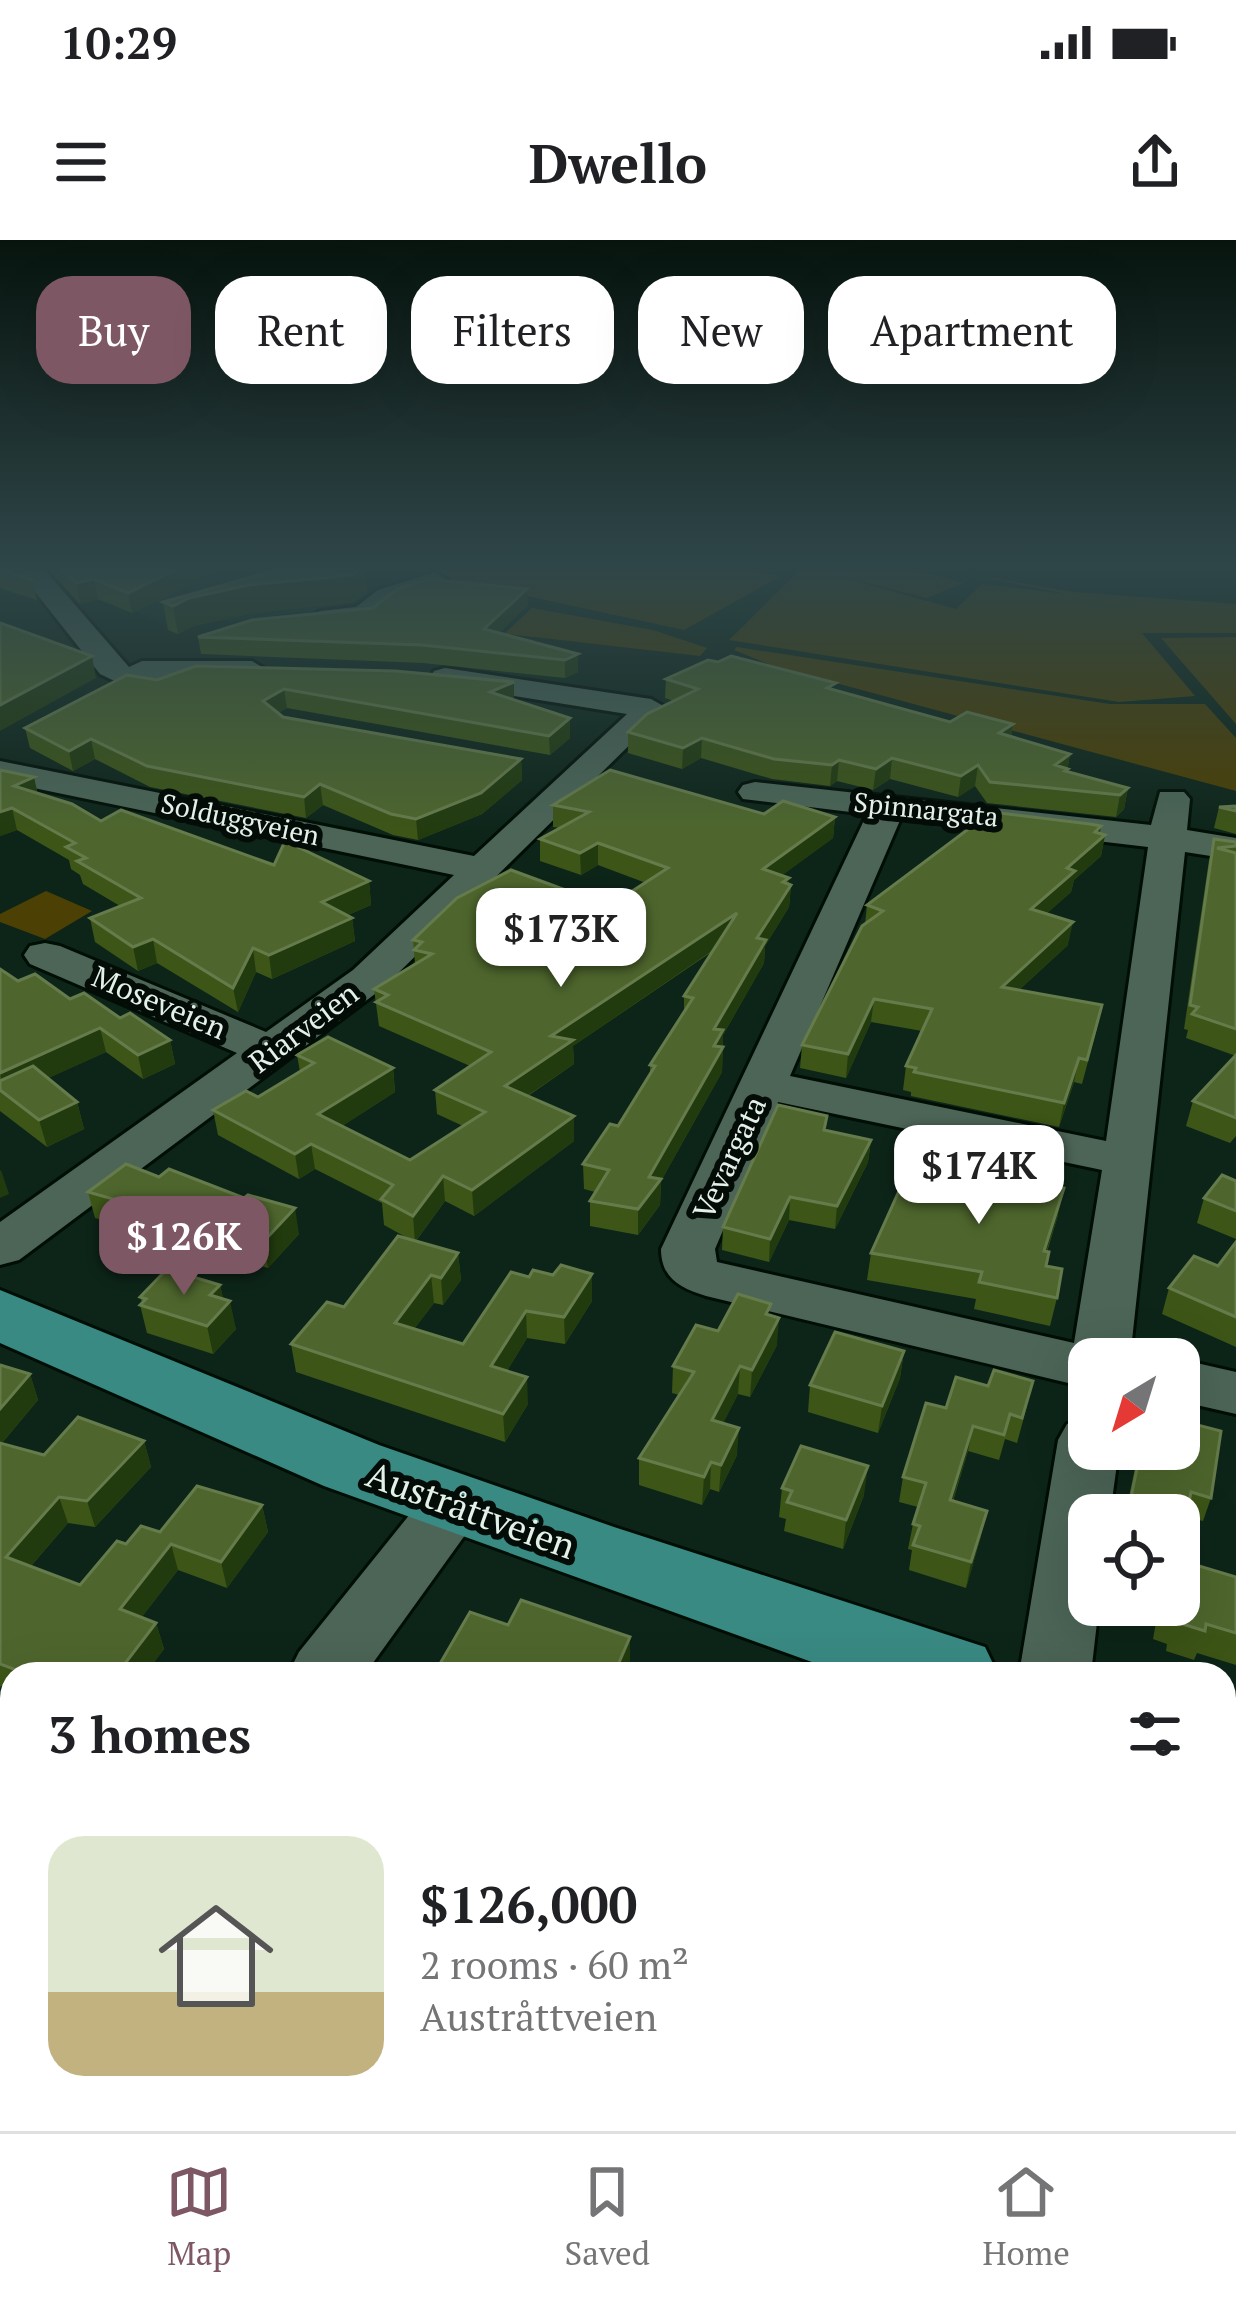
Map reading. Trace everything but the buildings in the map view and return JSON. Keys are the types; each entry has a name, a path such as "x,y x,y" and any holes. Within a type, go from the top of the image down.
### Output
{"main road":[{"name":"Austråttveien","path":"0,1314 288,1443 454,1506 918,1662"}],"street":[{"path":"102,657 125,679 294,670"},
{"path":"125,679 165,657"},
{"name":"Riarveien","path":"0,1248 272,1052 396,954 651,707 503,683 408,674"},
{"name":"Solduggveien","path":"6,753 480,869"},
{"path":"534,767 580,775"},
{"name":"Spinnargata","path":"755,792 889,806 1170,818 1236,849"},
{"name":"Vevargata","path":"889,806 688,1249 688,1263 698,1275 1068,1362"},
{"path":"1104,1338 1170,818"},
{"name":"Moseveien","path":"45,955 272,1052"},
{"path":"763,1085 1128,1160"},
{"path":"1200,1385 1236,1394"},
{"path":"1057,1662 1085,1470"},
{"path":"333,1662 454,1506"}],"shaded area":[{"path":"752,657 804,657 1110,704 1205,704 1236,738 1236,791"},
{"path":"837,657 1162,657 1195,696 1119,702"},
{"path":"1178,657 1236,657 1236,724"},
{"path":"46,891 92,911 45,939 0,922 0,914"}]}
